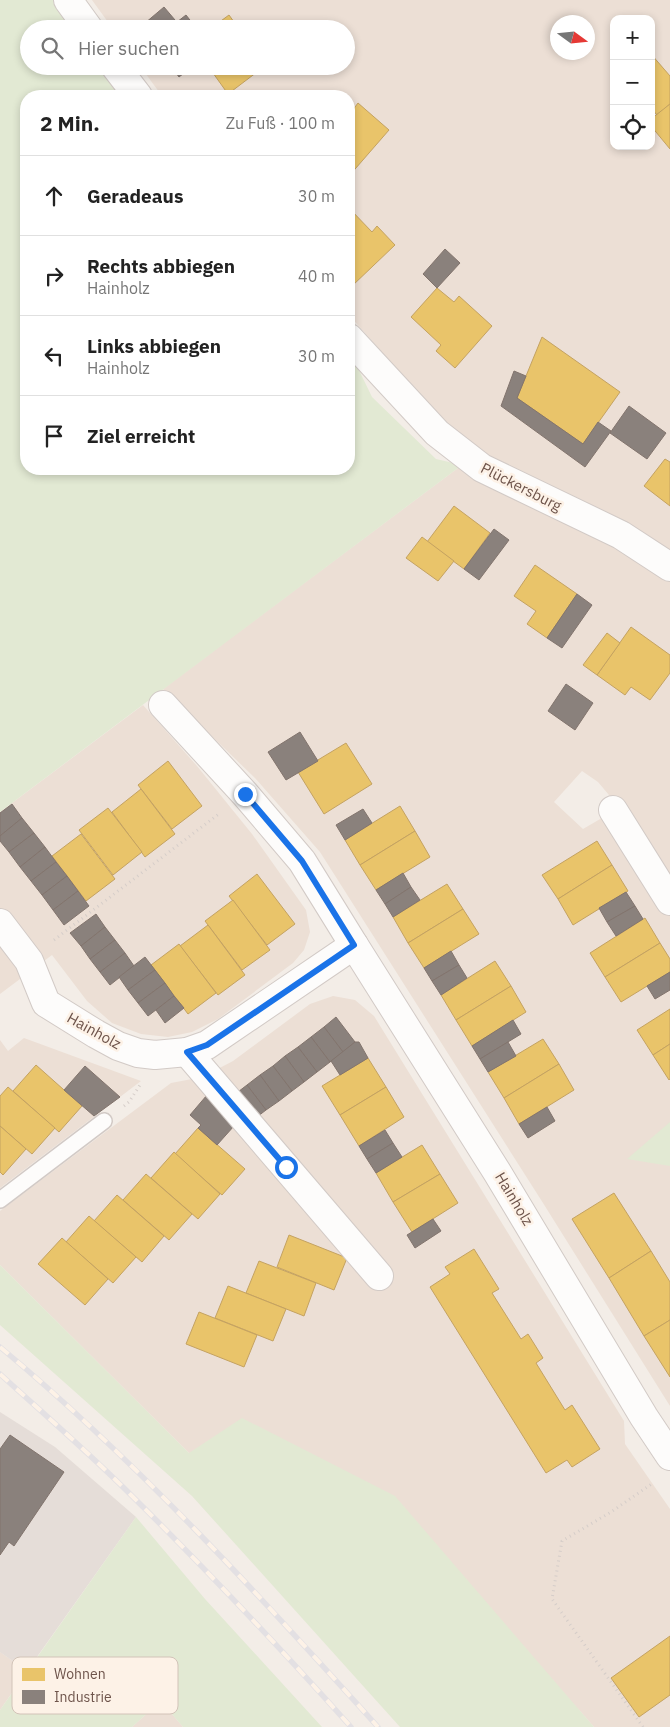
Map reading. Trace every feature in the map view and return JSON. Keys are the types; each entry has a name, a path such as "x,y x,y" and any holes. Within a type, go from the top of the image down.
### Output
{"street":[{"path":"68,0 82,20"},
{"path":"122,75 133,90"},
{"name":"Plückersburg","path":"355,344 437,433 482,468 621,535 670,567"},
{"name":"Hainholz","path":"162,705 245,794 302,861 497,1172 639,1408 670,1456"},
{"path":"613,810 670,901"},
{"name":"Hainholz","path":"0,923 29,961 46,1003 118,1046 138,1053 155,1055 187,1052 207,1045 354,945"},
{"path":"187,1052 379,1276"}],"lane":[{"path":"0,1200 104,1121"}],"path":[{"path":"68,929 245,794"},
{"path":"643,1727 552,1600 562,1541 611,1512 655,1482"}],"shaded area":[{"path":"92,0 670,0 670,557 468,449 355,322 355,90 158,90 147,75 355,75 355,20 106,20"},
{"path":"462,465 611,540 670,579 670,882 631,821 598,782 582,771 554,802 583,829 607,815 670,915 670,1406 320,852 255,778 163,689"},
{"path":"143,705 197,766 252,834 306,910 310,932 304,950 293,963 218,1019 192,1032 168,1037 141,1034 112,1023 87,1001 52,955 0,994 0,812"},
{"path":"333,996 355,1000 374,1016 624,1421 625,1444 670,1509 670,1727 594,1727 580,1711 189,1453 0,1265 0,1211 171,1083 192,1079 212,1072 233,1061 310,1004"},
{"path":"24,1038 141,1081 0,1188 0,1040 8,1051"},
{"path":"0,1412 55,1447 136,1517 37,1657 12,1657 12,1660 0,1652"},
{"path":"0,1652 12,1660 12,1693 0,1710"},
{"path":"146,1714 172,1714 183,1727 132,1727"}],"green space":[{"path":"0,0 59,0 73,20 20,20 20,75 113,75 124,90 20,90 20,475 355,475 355,362 372,397 436,459 462,465 0,812"},
{"path":"670,1122 670,1166 627,1159"},
{"path":"0,1265 189,1453 242,1418 395,1496 594,1727 400,1727 192,1496 0,1325"},
{"path":"136,1517 205,1599 322,1727 183,1727 172,1714 178,1714 178,1657 37,1657"},
{"path":"12,1693 12,1714 146,1714 132,1727 0,1727 0,1710"}],"building: Wohnen":[{"path":"229,15 233,20 222,20"},
{"path":"655,59 670,76 670,104 657,115 655,113"},
{"path":"214,75 253,75 233,90 225,90"},
{"path":"358,103 389,130 355,169 355,107"},
{"path":"670,104 670,149 655,131 655,116"},
{"path":"355,214 372,232 377,226 395,245 355,283"},
{"path":"437,288 454,302 459,296 492,326 455,368 436,351 441,345 411,317"},
{"path":"542,337 620,392 583,444 517,398"},
{"path":"665,459 670,462 670,506 644,486"},
{"path":"454,506 490,533 464,569 427,542"},
{"path":"422,537 454,561 438,581 406,558"},
{"path":"535,565 577,594 547,638 527,624 536,611 514,596"},
{"path":"631,627 670,655 670,673 650,700 631,687 625,695 597,675"},
{"path":"607,633 620,643 597,675 583,665"},
{"path":"346,743 372,784 324,814 298,772"},
{"path":"168,761 202,806 172,829 138,785"},
{"path":"141,789 175,834 145,857 112,812"},
{"path":"400,806 415,831 360,865 345,840"},
{"path":"108,808 142,852 113,875 79,830"},
{"path":"415,831 430,857 376,890 360,865"},
{"path":"81,834 115,879 86,901 52,856"},
{"path":"597,841 612,865 558,899 542,875"},
{"path":"612,865 628,891 573,925 558,899"},
{"path":"257,874 295,924 267,945 229,896"},
{"path":"447,884 463,909 408,943 393,917"},
{"path":"233,900 270,950 242,970 205,921"},
{"path":"463,909 479,934 424,968 408,943"},
{"path":"645,918 660,943 605,977 590,953"},
{"path":"208,925 245,975 218,995 180,946"},
{"path":"660,943 670,959 670,972 621,1002 605,977"},
{"path":"179,944 216,993 188,1014 151,965"},
{"path":"495,961 511,986 456,1020 441,995"},
{"path":"511,986 526,1012 472,1046 456,1020"},
{"path":"670,1009 670,1044 653,1055 637,1030"},
{"path":"543,1039 559,1064 504,1098 488,1072"},
{"path":"670,1044 670,1079 669,1080 653,1055"},
{"path":"368,1058 386,1087 340,1115 322,1086"},
{"path":"559,1064 574,1090 519,1124 504,1098"},
{"path":"36,1065 82,1106 59,1132 13,1091"},
{"path":"8,1087 55,1128 32,1154 0,1126 0,1096"},
{"path":"386,1087 404,1117 359,1146 340,1115"},
{"path":"0,1126 26,1149 3,1175 0,1172"},
{"path":"198,1128 245,1169 222,1195 175,1154"},
{"path":"422,1145 440,1174 393,1202 376,1173"},
{"path":"174,1152 220,1194 198,1219 151,1178"},
{"path":"146,1174 192,1214 169,1240 123,1200"},
{"path":"440,1174 458,1203 412,1232 393,1202"},
{"path":"614,1193 651,1251 609,1278 572,1219"},
{"path":"117,1195 164,1236 142,1262 94,1221"},
{"path":"89,1216 136,1257 113,1283 66,1242"},
{"path":"289,1235 347,1258 334,1290 277,1267"},
{"path":"62,1238 108,1279 85,1305 38,1264"},
{"path":"474,1249 499,1289 492,1293 521,1339 528,1334 543,1358 536,1363 565,1410 572,1405 600,1449 572,1467 567,1460 546,1473 430,1287 450,1274 445,1267"},
{"path":"651,1251 670,1282 670,1320 644,1336 609,1278"},
{"path":"259,1261 316,1283 304,1316 246,1293"},
{"path":"228,1286 286,1309 273,1341 215,1318"},
{"path":"199,1312 257,1335 244,1367 186,1344"},
{"path":"670,1320 670,1377 644,1336"},
{"path":"670,1636 670,1695 639,1717 611,1678"}],"building: Industrie":[{"path":"164,7 175,20 149,20"},
{"path":"186,15 190,20 180,20"},
{"path":"445,249 460,263 437,288 423,274"},
{"path":"514,371 526,376 517,398 583,444 598,422 611,431 585,467 501,406"},
{"path":"629,406 666,433 647,459 610,433"},
{"path":"494,529 509,540 479,580 464,569"},
{"path":"577,594 592,605 562,648 547,638"},
{"path":"566,684 593,703 575,730 548,711"},
{"path":"300,732 318,761 286,780 268,752"},
{"path":"12,804 22,818 0,836 0,813"},
{"path":"363,809 372,823 345,840 336,825"},
{"path":"22,818 34,833 9,852 0,841 0,836"},
{"path":"34,833 45,847 20,867 9,852"},
{"path":"45,847 56,862 31,881 20,867"},
{"path":"56,862 67,876 42,895 31,881"},
{"path":"403,873 411,887 385,904 376,890"},
{"path":"67,876 78,891 53,910 42,895"},
{"path":"411,887 420,900 393,917 385,904"},
{"path":"78,891 89,906 64,925 53,910"},
{"path":"626,892 635,906 607,922 599,908"},
{"path":"635,906 643,919 616,936 607,922"},
{"path":"96,914 105,927 81,946 70,933"},
{"path":"105,927 115,940 90,959 81,946"},
{"path":"115,940 125,953 100,972 90,959"},
{"path":"451,951 459,965 432,981 424,968"},
{"path":"125,953 134,966 110,985 100,972"},
{"path":"145,957 155,970 128,990 119,977"},
{"path":"459,965 467,978 441,995 432,981"},
{"path":"155,970 165,983 138,1003 128,990"},
{"path":"670,972 670,990 655,999 647,986"},
{"path":"165,983 174,996 148,1016 138,1003"},
{"path":"174,996 184,1008 165,1023 156,1010"},
{"path":"336,1017 355,1042 343,1052 324,1027"},
{"path":"513,1020 521,1034 480,1059 472,1046"},
{"path":"324,1027 343,1052 330,1062 311,1037"},
{"path":"311,1037 330,1062 317,1072 298,1047"},
{"path":"355,1042 359,1042 368,1058 340,1075 331,1061"},
{"path":"508,1042 516,1056 488,1072 480,1059"},
{"path":"298,1047 317,1072 304,1082 285,1056"},
{"path":"285,1056 304,1082 292,1091 273,1066"},
{"path":"85,1066 120,1097 94,1116 64,1090"},
{"path":"273,1066 292,1091 279,1101 260,1075"},
{"path":"260,1075 279,1101 266,1110 247,1085"},
{"path":"247,1085 266,1110 253,1120 234,1095"},
{"path":"207,1095 234,1126 217,1145 198,1128 201,1125 190,1115"},
{"path":"547,1107 555,1121 528,1138 519,1124"},
{"path":"385,1130 393,1143 367,1159 359,1146"},
{"path":"393,1143 402,1157 376,1173 367,1159"},
{"path":"433,1219 441,1231 415,1248 407,1235"},
{"path":"10,1435 64,1472 14,1546 9,1542 0,1555 0,1449"}],"railway":[{"path":"0,1347 100,1436 196,1530 378,1727"},
{"path":"0,1374 99,1464 159,1523 243,1610 351,1727"}],"route":[{"path":"245,794 302,861 354,945 207,1045 187,1052 286,1167"}]}
